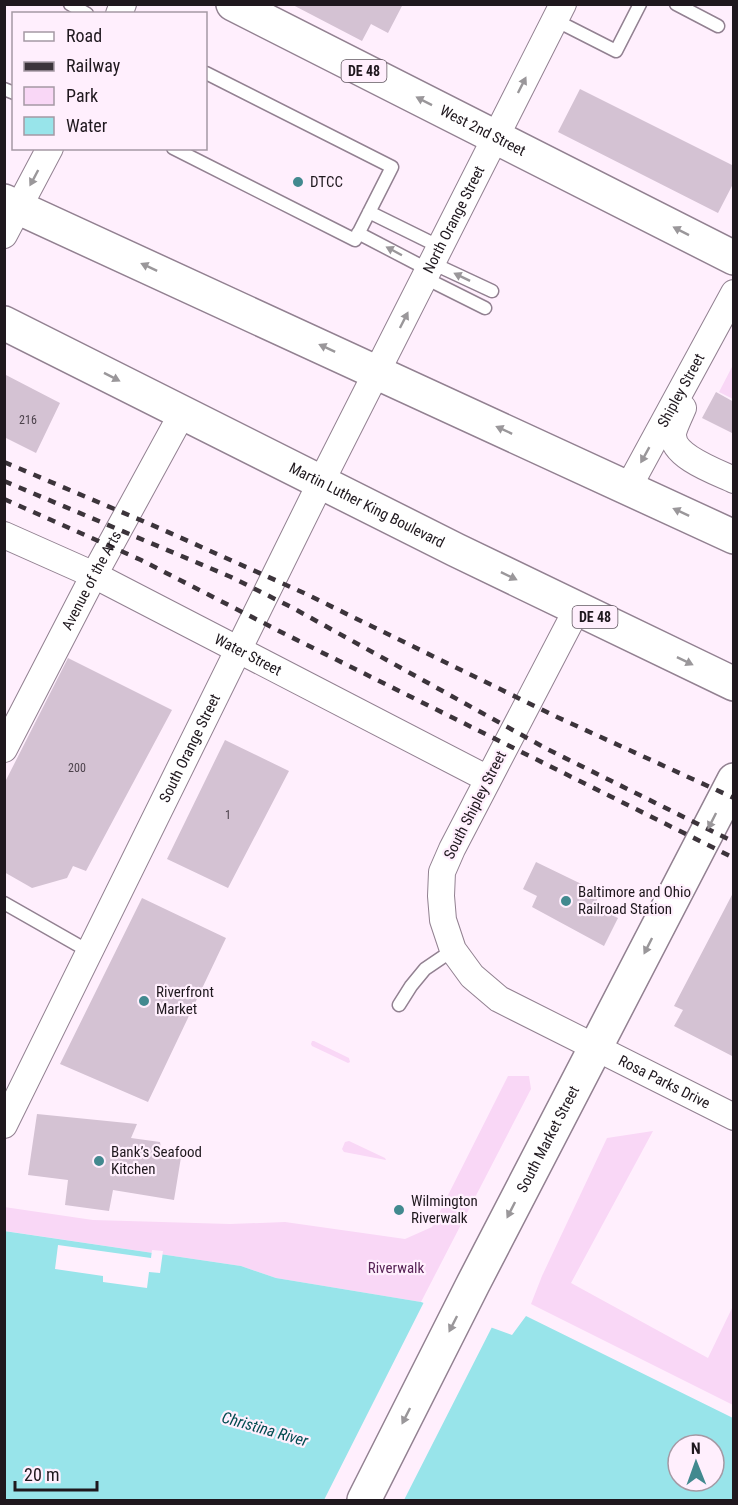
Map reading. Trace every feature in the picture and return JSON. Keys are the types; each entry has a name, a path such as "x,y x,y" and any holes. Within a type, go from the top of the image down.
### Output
{"main road":[{"name":"West 2nd Street","path":"233,4 734,258"},
{"path":"9,214 377,372 734,537"},
{"name":"Martin Luther King Boulevard","path":"4,323 577,609 734,684"},
{"name":"South Market Street","path":"364,1500 734,780"}],"street":[{"name":"North Orange Street","path":"377,372 559,12"},
{"path":"9,214 49,150"},
{"name":"Shipley Street","path":"628,488 734,293"},
{"path":"707,340 673,435 676,446 685,456 734,480"},
{"name":"South Orange Street","path":"4,1125 377,372"},
{"name":"Avenue of the Arts","path":"4,749 94,575 183,412"},
{"name":"Water Street","path":"4,535 94,575 488,779"},
{"name":"South Shipley Street","path":"577,609 452,849 442,872 441,896 443,920 453,950 472,976 499,999 596,1047"},
{"name":"Rosa Parks Drive","path":"596,1047 734,1117"}],"lane":[{"path":"559,12 616,51 640,4"},
{"path":"676,4 718,26"},
{"path":"177,150 355,240 392,167 207,74"},
{"path":"369,212 484,308"},
{"path":"358,233 492,291"},
{"path":"4,903 90,952"},
{"path":"399,1005 425,969 453,950"}],"green space":[{"path":"733,365 734,399 719,392"},
{"path":"312,1041 349,1058 350,1062 312,1046"},
{"name":"Riverwalk","path":"508,1076 529,1076 531,1089 421,1302 276,1278 241,1266 5,1231 4,1207 93,1220 230,1224 285,1222 405,1239 432,1227"},
{"path":"653,1131 571,1283 708,1358 733,1306 733,1405 531,1304 607,1138"},
{"path":"349,1141 386,1160 344,1152 342,1149 345,1142"}],"water":[{"name":"Christina River","path":"4,1231 241,1266 276,1278 421,1302 512,1335 526,1316 733,1418 733,1500 5,1500"}],"pier":[{"path":"58,1245 151,1258 152,1250 163,1251 160,1273 149,1272 147,1288 103,1282 103,1276 55,1269"},
{"path":"425,1300 493,1325 404,1500 324,1500"}],"building":[{"path":"291,4 403,4 388,33 371,24 362,41"},
{"path":"580,89 734,166 734,182 718,213 558,132"},
{"path":"4,374 60,403 36,453 4,437"},
{"path":"716,392 734,402 734,434 702,418"},
{"path":"68,658 172,710 86,871 73,866 67,878 32,888 4,872 4,784"},
{"path":"225,740 289,771 228,888 167,859"},
{"name":"Baltimore and Ohio Railroad Station","path":"536,862 600,893 594,906 618,918 604,946 532,907 537,896 523,889"},
{"path":"734,891 734,1057 674,1026 683,1010 674,1006"},
{"name":"Riverfront Market","path":"142,898 226,938 148,1102 60,1064"},
{"path":"37,1114 137,1124 131,1138 160,1142 161,1148 182,1151 174,1200 113,1190 109,1211 65,1205 68,1180 28,1175"}],"railway":[{"path":"4,462 304,593 557,717 734,798"},
{"path":"4,481 231,577 293,608 547,749 734,842"},
{"path":"4,499 141,560 734,858"}],"place":[{"name":"DTCC","path":"298,182"},
{"name":"Baltimore and Ohio Railroad Station","path":"566,901"},
{"name":"Riverfront Market","path":"144,1001"},
{"name":"Bank’s Seafood Kitchen","path":"99,1161"},
{"name":"Wilmington Riverwalk","path":"399,1210"}]}
